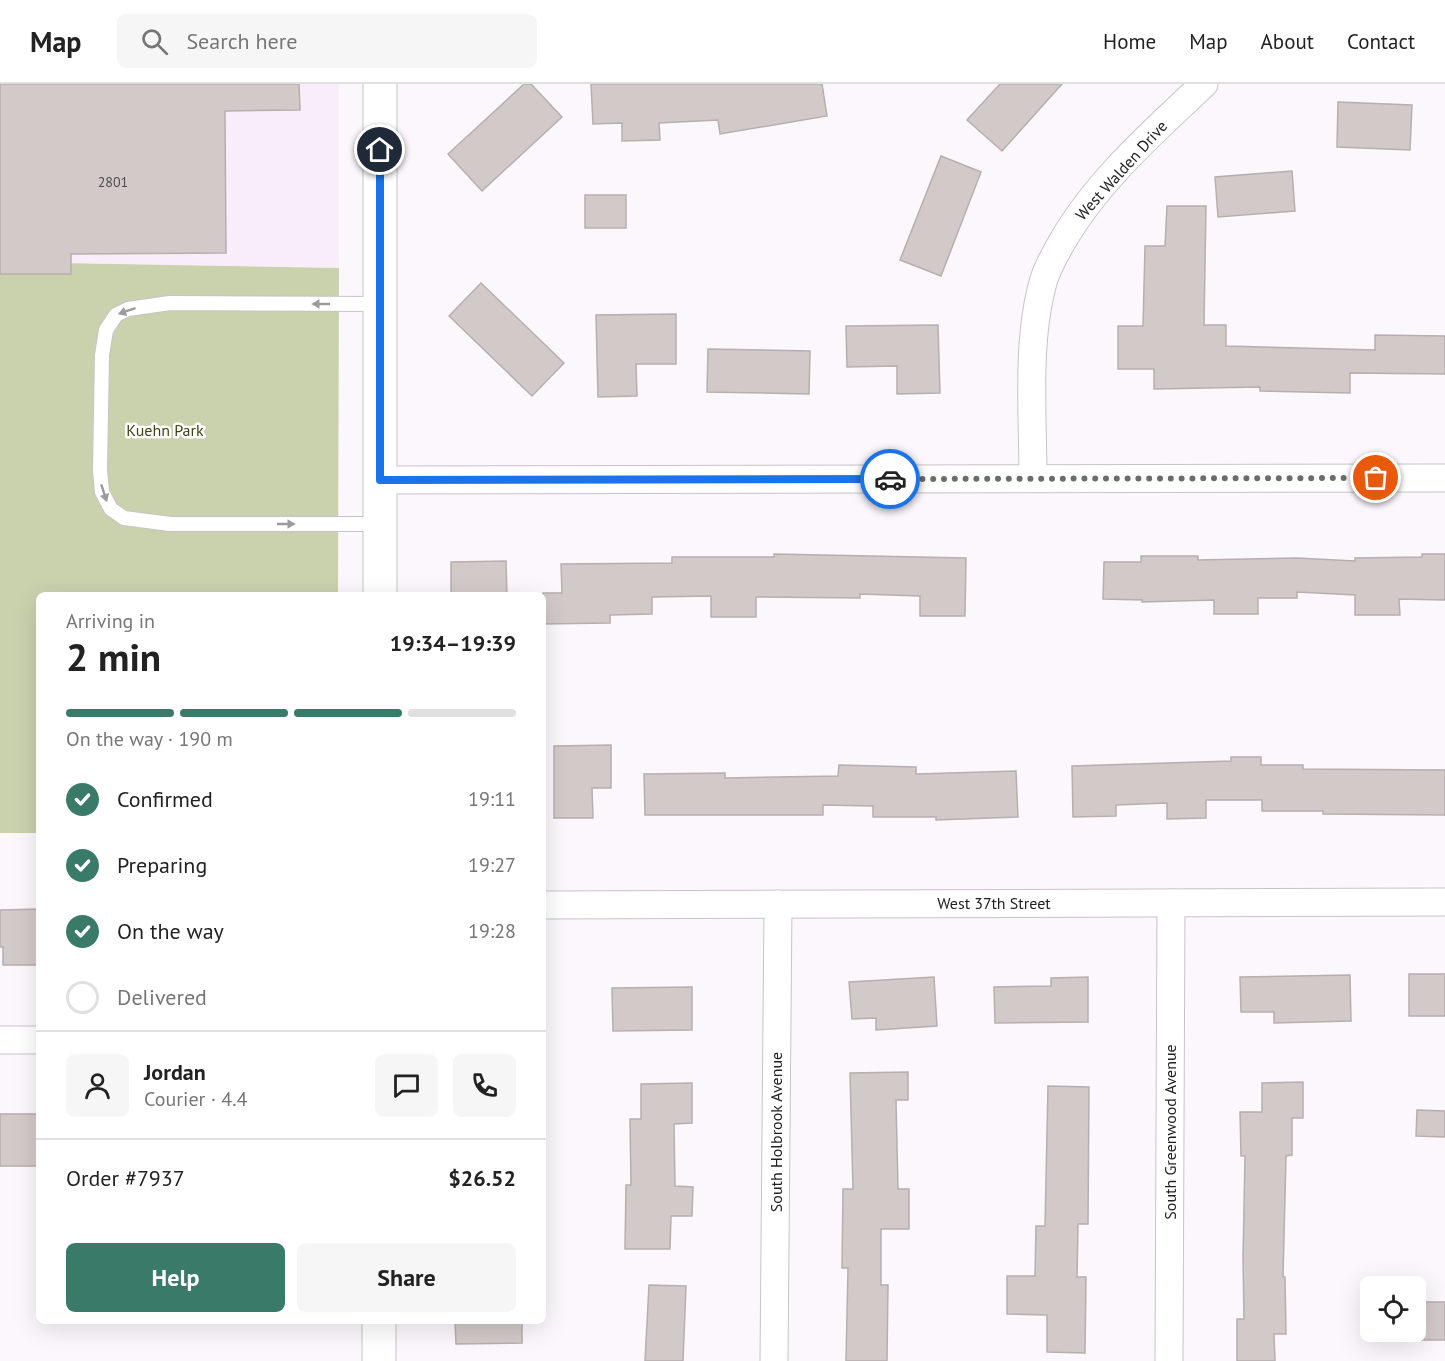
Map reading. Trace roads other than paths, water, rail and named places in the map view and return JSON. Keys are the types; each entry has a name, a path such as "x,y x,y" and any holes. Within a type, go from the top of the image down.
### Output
{"street":[{"path":"380,84 380,592"},
{"name":"West Walden Drive","path":"1034,478 1033,347 1037,310 1044,278 1077,217 1140,145 1204,84"},
{"path":"380,480 1445,478"},
{"name":"West 37th Street","path":"546,905 1445,902"},
{"name":"South Greenwood Avenue","path":"1169,1361 1171,903"},
{"name":"South Holbrook Avenue","path":"774,1361 778,904"},
{"path":"0,1040 36,1040"},
{"path":"379,1324 379,1361"}],"lane":[{"path":"380,304 170,303 128,309 116,315 106,330 102,355 100,470 102,492 111,509 124,518 170,524 380,524"}],"park label":[{"name":"Kuehn Park","path":"165,430"}]}
